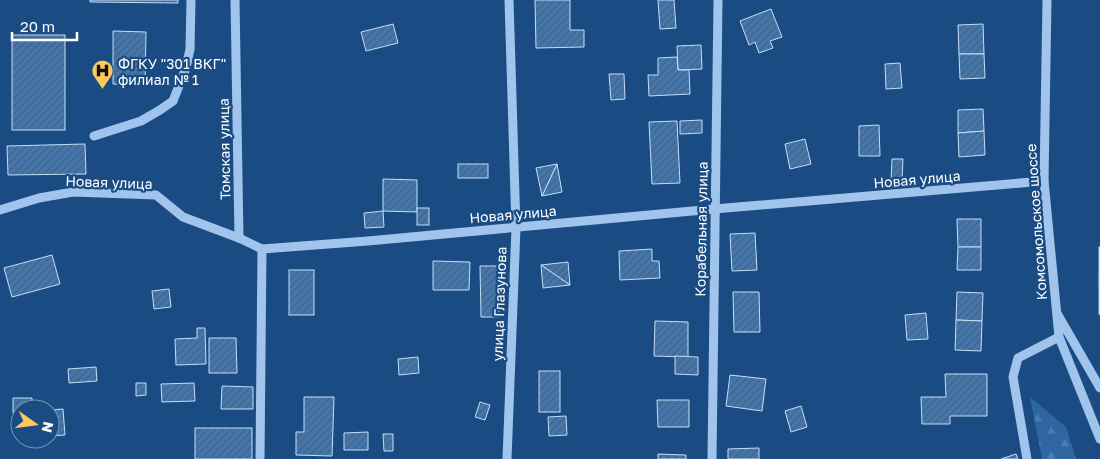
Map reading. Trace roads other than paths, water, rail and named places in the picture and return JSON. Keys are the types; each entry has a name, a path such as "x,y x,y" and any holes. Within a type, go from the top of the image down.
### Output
{"street":[{"path":"94,136 141,121 173,101 186,68 190,50 191,0"},
{"name":"Томская улица","path":"236,0 239,238"},
{"name":"улица Глазунова","path":"507,459 516,228 509,0"},
{"name":"Корабельная улица","path":"712,459 718,0"},
{"name":"Комсомольское шоссе","path":"1046,0 1044,182 1059,337 1099,437"},
{"name":"Новая улица","path":"0,210 39,198 73,192 156,195 183,217 262,248 1044,182"},
{"path":"260,459 262,248"},
{"path":"1056,310 1100,388"},
{"path":"1027,459 1013,377 1018,358 1059,337"}],"place":[{"name":"ФГКУ \"301 ВКГ\" филиал № 1","path":"102,90"}]}
